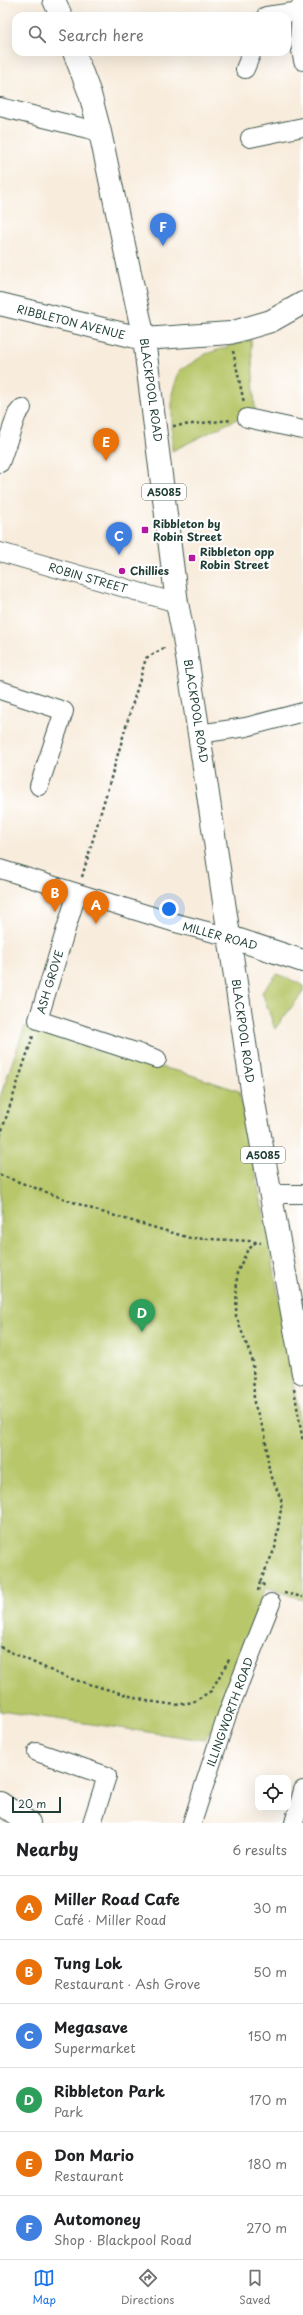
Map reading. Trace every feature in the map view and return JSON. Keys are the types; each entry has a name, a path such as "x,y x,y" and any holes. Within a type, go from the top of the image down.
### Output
{"main road":[{"path":"54,0 59,12"},
{"name":"BLACKPOOL ROAD","path":"76,56 90,94 100,132 144,339 156,428 176,603 184,638 253,1097 270,1194 298,1377"},
{"name":"RIBBLETON AVENUE","path":"0,304 144,339 230,333 271,321 303,303"},
{"name":"MILLER ROAD","path":"230,937 303,960"},
{"path":"0,1803 29,1823"}],"street":[{"path":"279,12 302,5 299,39 303,61"},
{"path":"245,69 250,56"},
{"path":"0,107 100,132"},
{"path":"250,138 303,127"},
{"path":"0,463 3,442 17,414 22,408"},
{"path":"247,418 303,430"},
{"name":"ROBIN STREET","path":"0,552 176,603"},
{"path":"0,690 64,711 39,786"},
{"path":"199,734 246,727 303,712"},
{"name":"MILLER ROAD","path":"0,869 172,922 230,937"},
{"name":"ASH GROVE","path":"77,893 38,1020 156,1059"},
{"path":"270,1194 303,1194"},
{"name":"ILLINGWORTH ROAD","path":"192,1823 228,1712 269,1595"},
{"path":"37,1752 107,1776 92,1823"},
{"path":"294,1823 303,1790"}],"path":[{"path":"156,428 247,418 230,333"},
{"path":"77,893 146,658 184,638"},
{"path":"0,1136 38,1020"},
{"path":"0,1175 95,1210 190,1238 256,1242 263,1244"},
{"path":"256,1242 247,1251 236,1273 236,1316 253,1362 254,1403 265,1434 269,1470 282,1502 276,1548 260,1582"},
{"path":"298,1377 303,1442"},
{"path":"260,1582 269,1595"},
{"path":"260,1582 269,1595"},
{"path":"269,1595 303,1597"},
{"path":"0,1646 65,1677 147,1701 176,1705 193,1702 211,1692 231,1655"}],"green space":[{"path":"251,339 255,410 172,451 172,394 179,371 206,354"},
{"path":"277,974 303,985 303,992 275,1029 262,992"},
{"path":"25,1026 120,1058 182,1072 239,1091 270,1245 303,1442 303,1600 266,1587 221,1716 204,1740 0,1711 0,1097"}],"place":[{"name":"Automoney","path":"163,246"},
{"name":"Don Mario","path":"106,461"},
{"name":"Ribbleton by Robin Street","path":"145,530"},
{"name":"Megasave","path":"119,555"},
{"name":"Ribbleton opp Robin Street","path":"192,558"},
{"name":"Chillies","path":"122,571"},
{"name":"Tung Lok","path":"55,912"},
{"name":"Miller Road Cafe","path":"96,924"},
{"name":"Ribbleton Park","path":"142,1332"}]}
